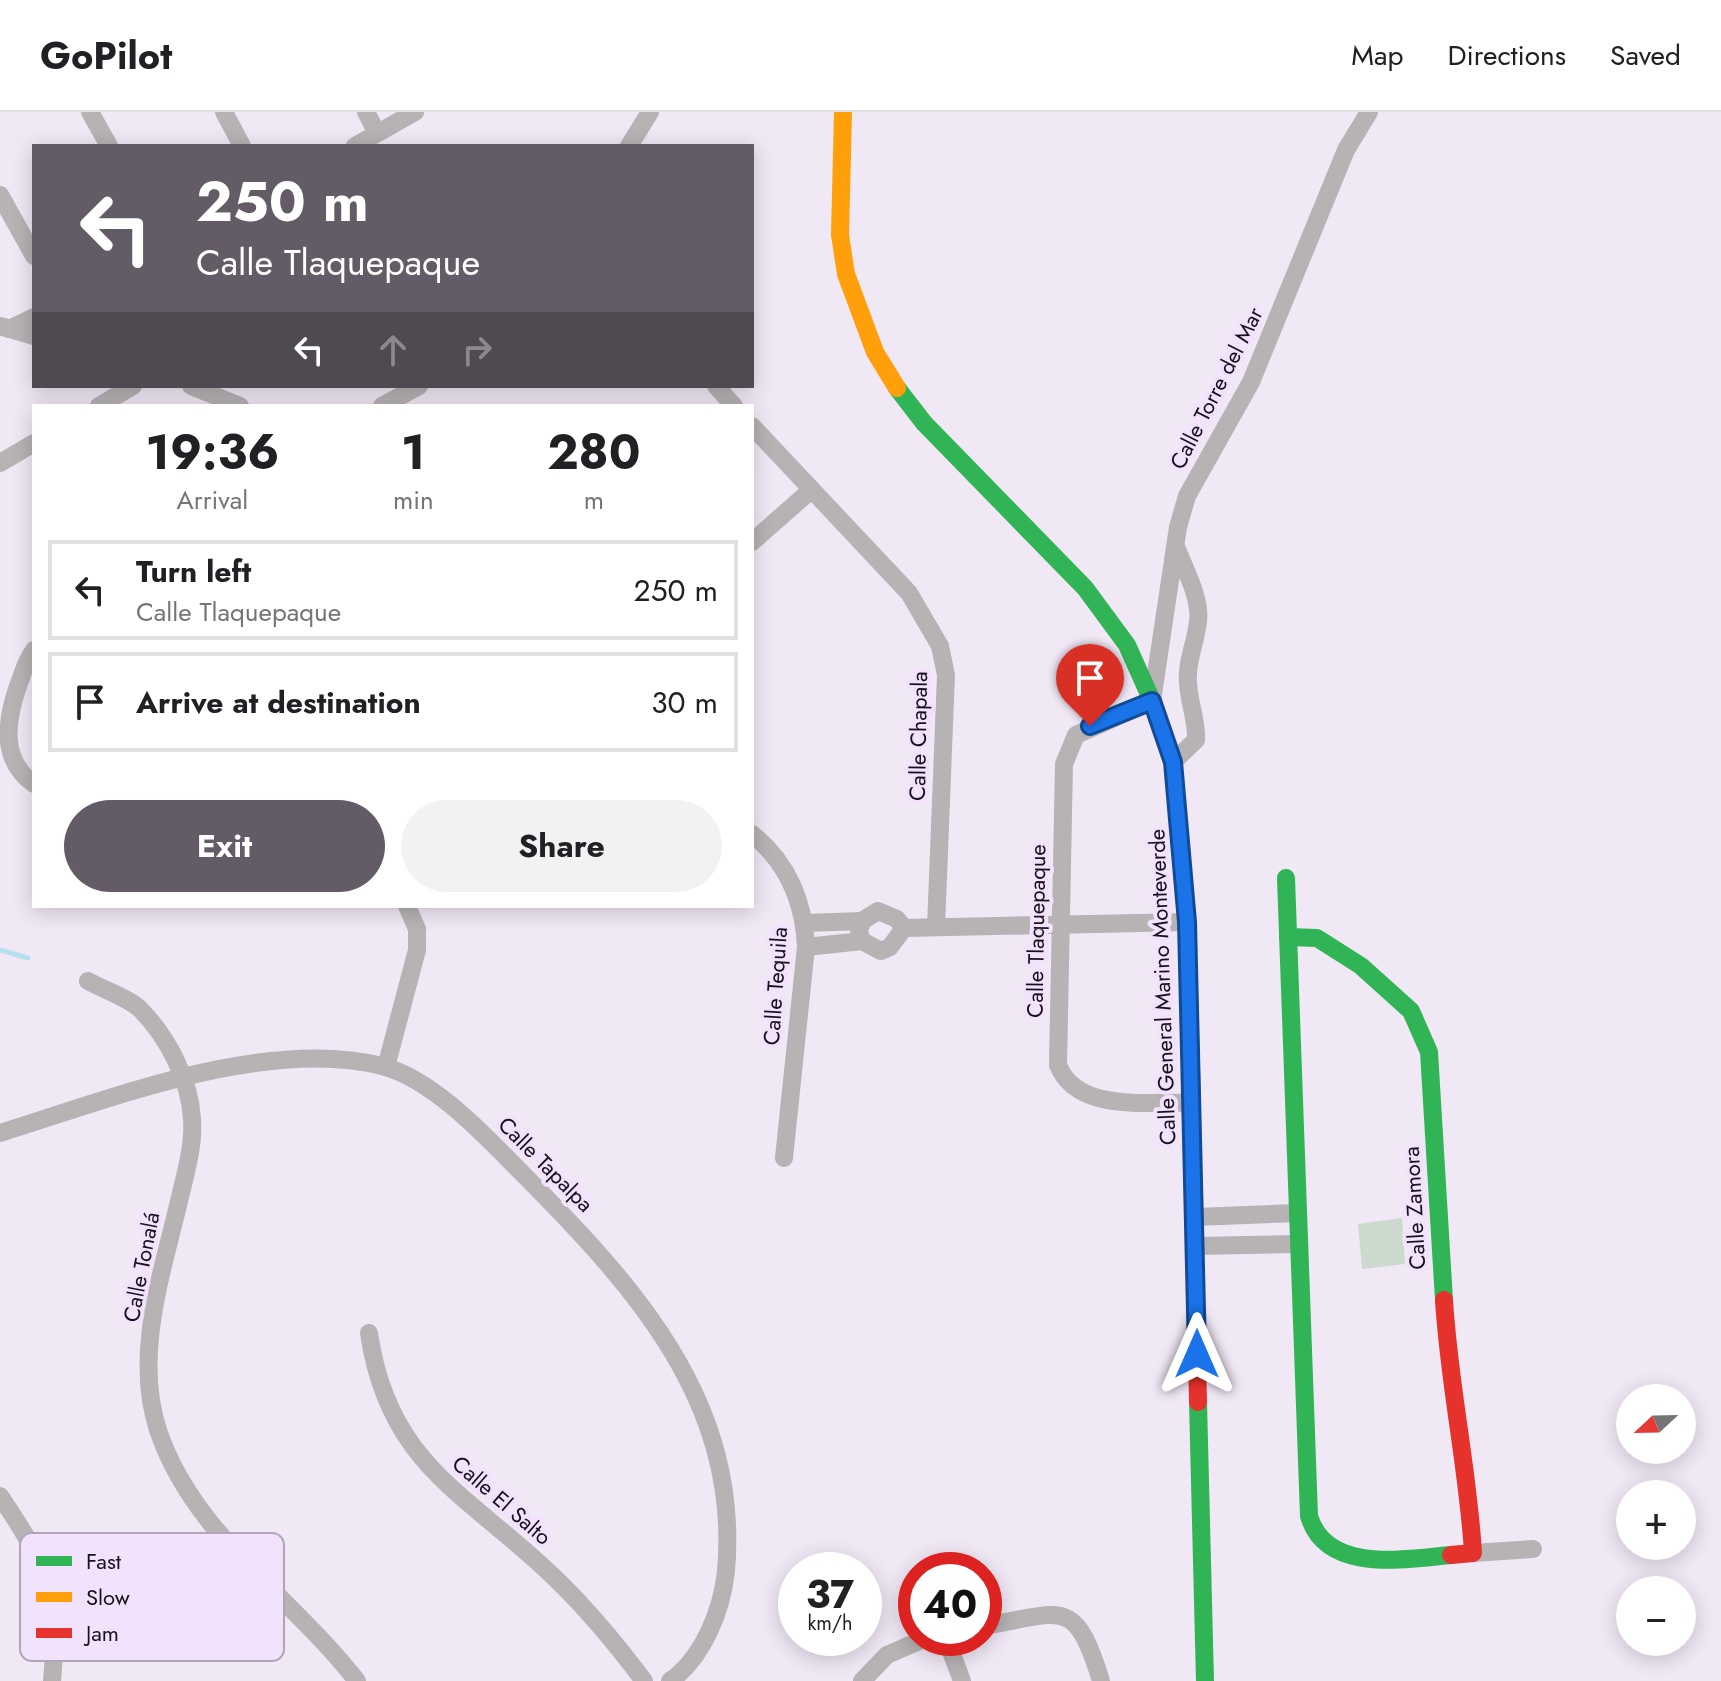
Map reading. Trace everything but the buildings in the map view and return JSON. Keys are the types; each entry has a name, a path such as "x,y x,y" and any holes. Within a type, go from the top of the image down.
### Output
{"street":[{"path":"90,112 108,144"},
{"path":"224,112 241,144"},
{"path":"366,112 377,133"},
{"path":"358,144 415,112"},
{"path":"630,144 650,112"},
{"name":"Calle General Marino Monteverde","path":"843,112 839,174 840,235 846,274 860,317 888,377 924,423 1085,588 1127,645 1152,701 1173,762 1187,922 1205,1681"},
{"name":"Calle Torre del Mar","path":"1152,701 1175,545 1187,496 1251,382 1346,150 1369,112"},
{"path":"0,195 32,252"},
{"path":"5,327 32,318"},
{"path":"5,327 32,335"},
{"path":"102,404 130,388"},
{"path":"196,388 235,404"},
{"path":"386,404 415,388"},
{"path":"718,388 732,404"},
{"name":"Calle Chapala","path":"754,428 909,593 940,646 946,675 936,927"},
{"path":"0,463 32,444"},
{"path":"754,540 810,491"},
{"path":"1173,762 1196,740 1188,660 1199,619 1196,599 1175,545"},
{"path":"32,655 7,723 8,749 21,775 32,783"},
{"name":"Calle Tlaquepaque","path":"1152,701 1090,726 1076,735 1068,747 1063,780 1058,1065 1065,1081 1080,1094 1099,1099 1191,1103"},
{"name":"Calle Tequila","path":"754,836 768,847 795,885 805,923 806,947 784,1158"},
{"path":"1286,878 1306,1500 1310,1523 1322,1542 1341,1553 1362,1558 1533,1549"},
{"path":"386,1067 417,950 417,929 408,908"},
{"path":"805,923 862,921 878,911 897,919 904,928"},
{"path":"862,921 859,931 862,941 870,949 881,951 890,947 904,928"},
{"path":"904,928 1187,922"},
{"name":"Calle Zamora","path":"1288,937 1317,938 1361,966 1411,1011 1429,1052 1447,1356 1470,1502 1473,1553"},
{"path":"806,947 862,941"},
{"name":"Calle Tonalá","path":"88,981 140,1009 185,1079 192,1120 186,1169 153,1311 150,1372 157,1428 176,1470 218,1533"},
{"name":"Calle Tapalpa","path":"0,1133 185,1079 271,1060 333,1057 386,1067 428,1090 473,1124 595,1247 679,1359 706,1416 722,1475 728,1548 724,1585 712,1626 679,1675 670,1681"},
{"path":"1195,1217 1298,1213"},
{"path":"1196,1246 1299,1244"},
{"name":"Calle El Salto","path":"369,1333 374,1369 393,1418 420,1457 462,1502 555,1578 620,1648 644,1681"},
{"path":"0,1496 25,1533"},
{"name":"Calle Tonalá","path":"284,1603 357,1681"},
{"path":"1002,1623 1046,1615 1076,1621 1091,1647 1101,1681"},
{"path":"862,1681 887,1655 898,1650"},
{"path":"953,1656 962,1681"},
{"path":"52,1681 54,1661"}],"green space":[{"path":"1402,1218 1405,1264 1362,1269 1358,1224"}],"waterway":[{"path":"0,950 28,958"}],"traffic: fast":[{"path":"897,388 924,423 1085,588 1127,645 1152,701 1173,762 1187,922 1191,1070"},
{"path":"1286,878 1309,1516 1318,1534 1332,1547 1349,1555 1390,1560 1451,1555"},
{"path":"1288,937 1317,938 1361,966 1411,1011 1429,1052 1444,1300"},
{"path":"1198,1402 1205,1681"}],"traffic: slow":[{"path":"843,112 840,235 846,274 875,352 897,388"}],"traffic: jam":[{"path":"1191,1070 1198,1402"},
{"path":"1444,1300 1473,1553 1451,1555"}],"route":[{"path":"1090,726 1152,701 1173,762 1187,922 1197,1354"}]}
